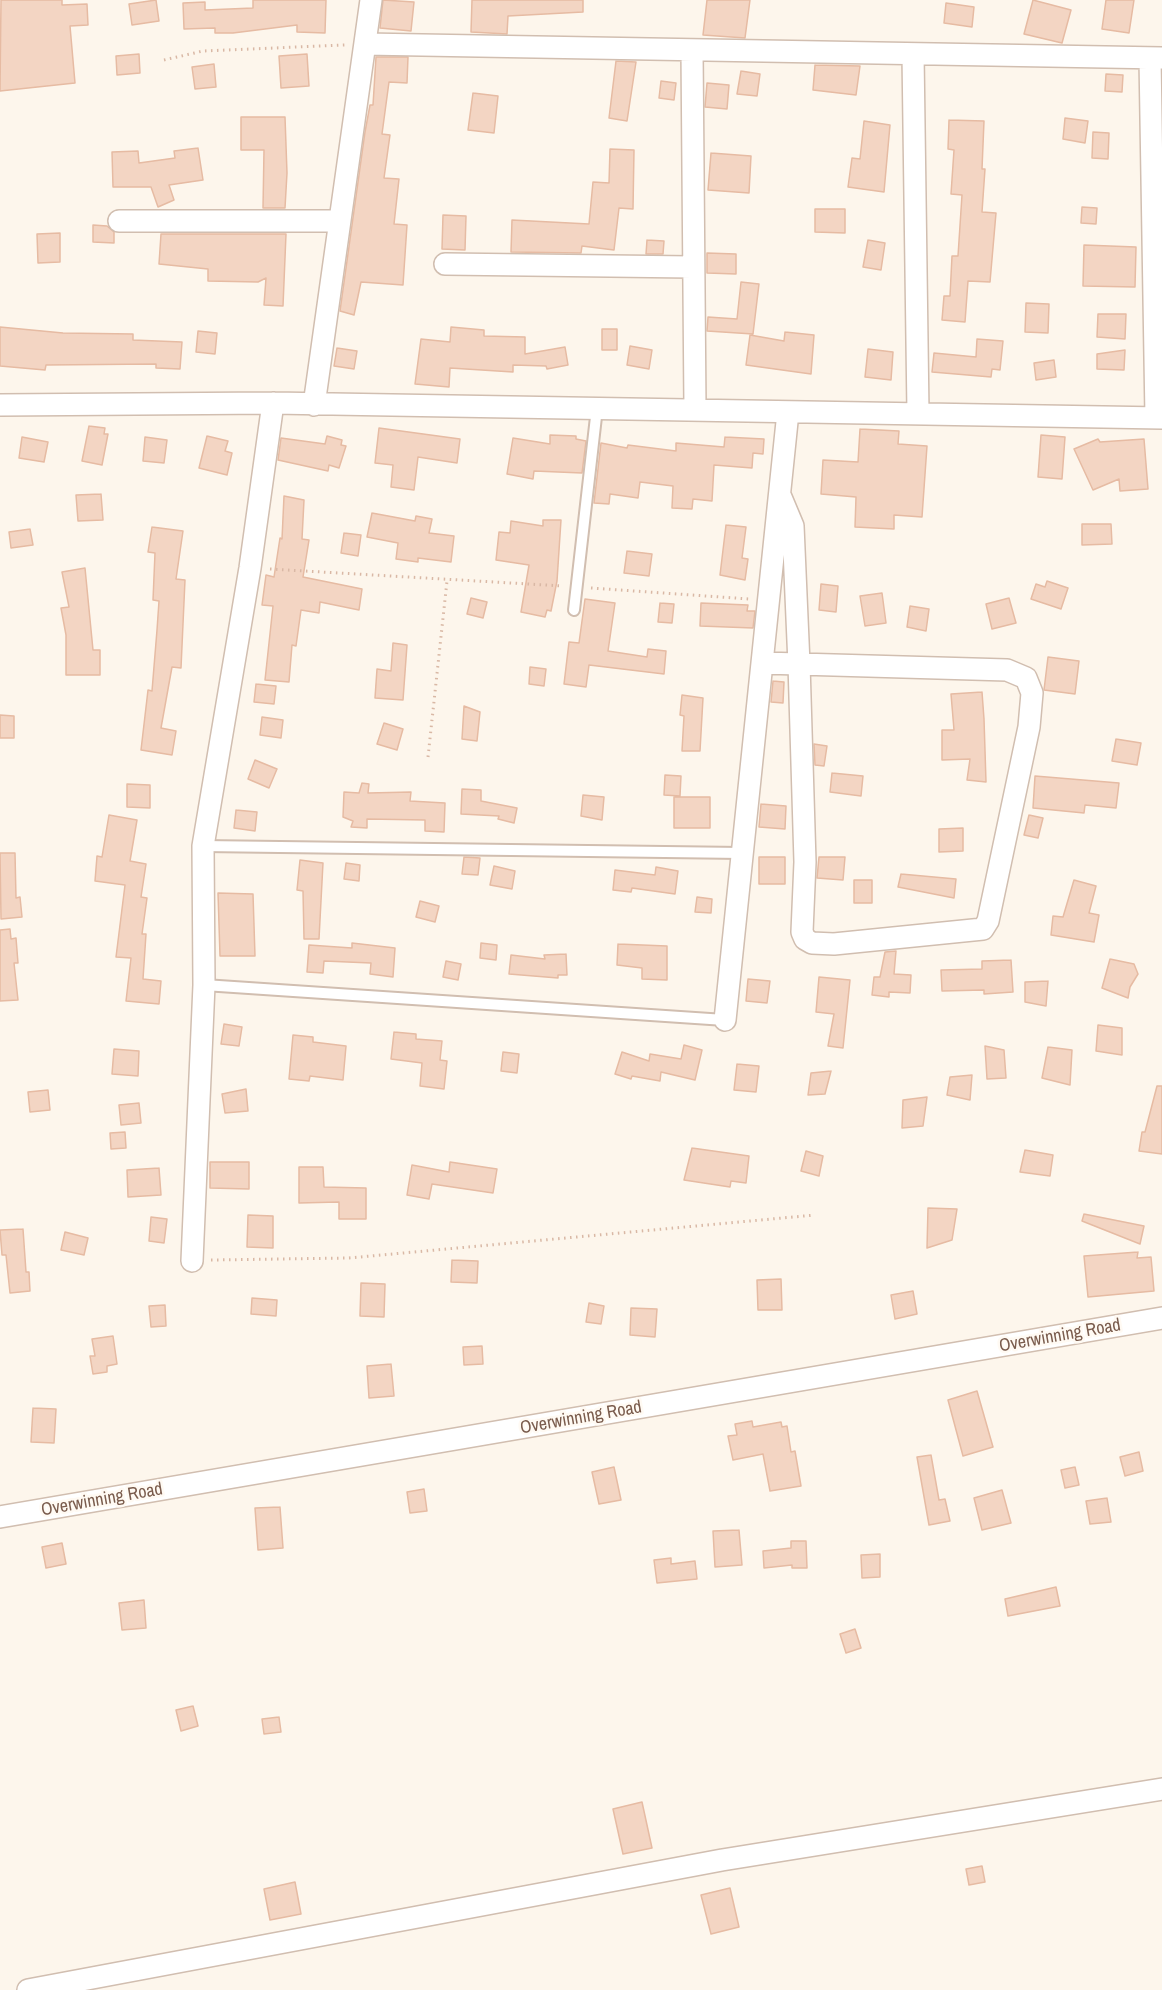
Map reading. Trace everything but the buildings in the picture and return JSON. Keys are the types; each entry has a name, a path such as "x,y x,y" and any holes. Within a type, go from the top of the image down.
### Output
{"street":[{"path":"314,405 371,0"},
{"path":"0,405 273,403 1159,418 1156,58 365,44"},
{"path":"692,50 694,409"},
{"path":"913,54 918,413"},
{"path":"119,221 340,221"},
{"path":"445,264 692,267"},
{"path":"192,1261 204,985 203,846 250,568 273,403"},
{"path":"725,1020 788,412"},
{"path":"762,663 798,664 1007,670 1026,678 1032,693 1029,727 988,921 982,929 834,944 812,944 805,939 802,932 805,862 798,664 794,526 780,495"},
{"name":"Overwinning Road","path":"0,1517 1162,1318"},
{"path":"28,1990 722,1860 1162,1789"}],"lane":[{"path":"574,610 597,408"},
{"path":"203,846 742,853"},
{"path":"204,985 725,1020"}],"path":[{"path":"164,60 203,51 365,44"},
{"path":"250,568 768,601"},
{"path":"428,757 447,581"},
{"path":"192,1261 349,1258 815,1215"}]}
